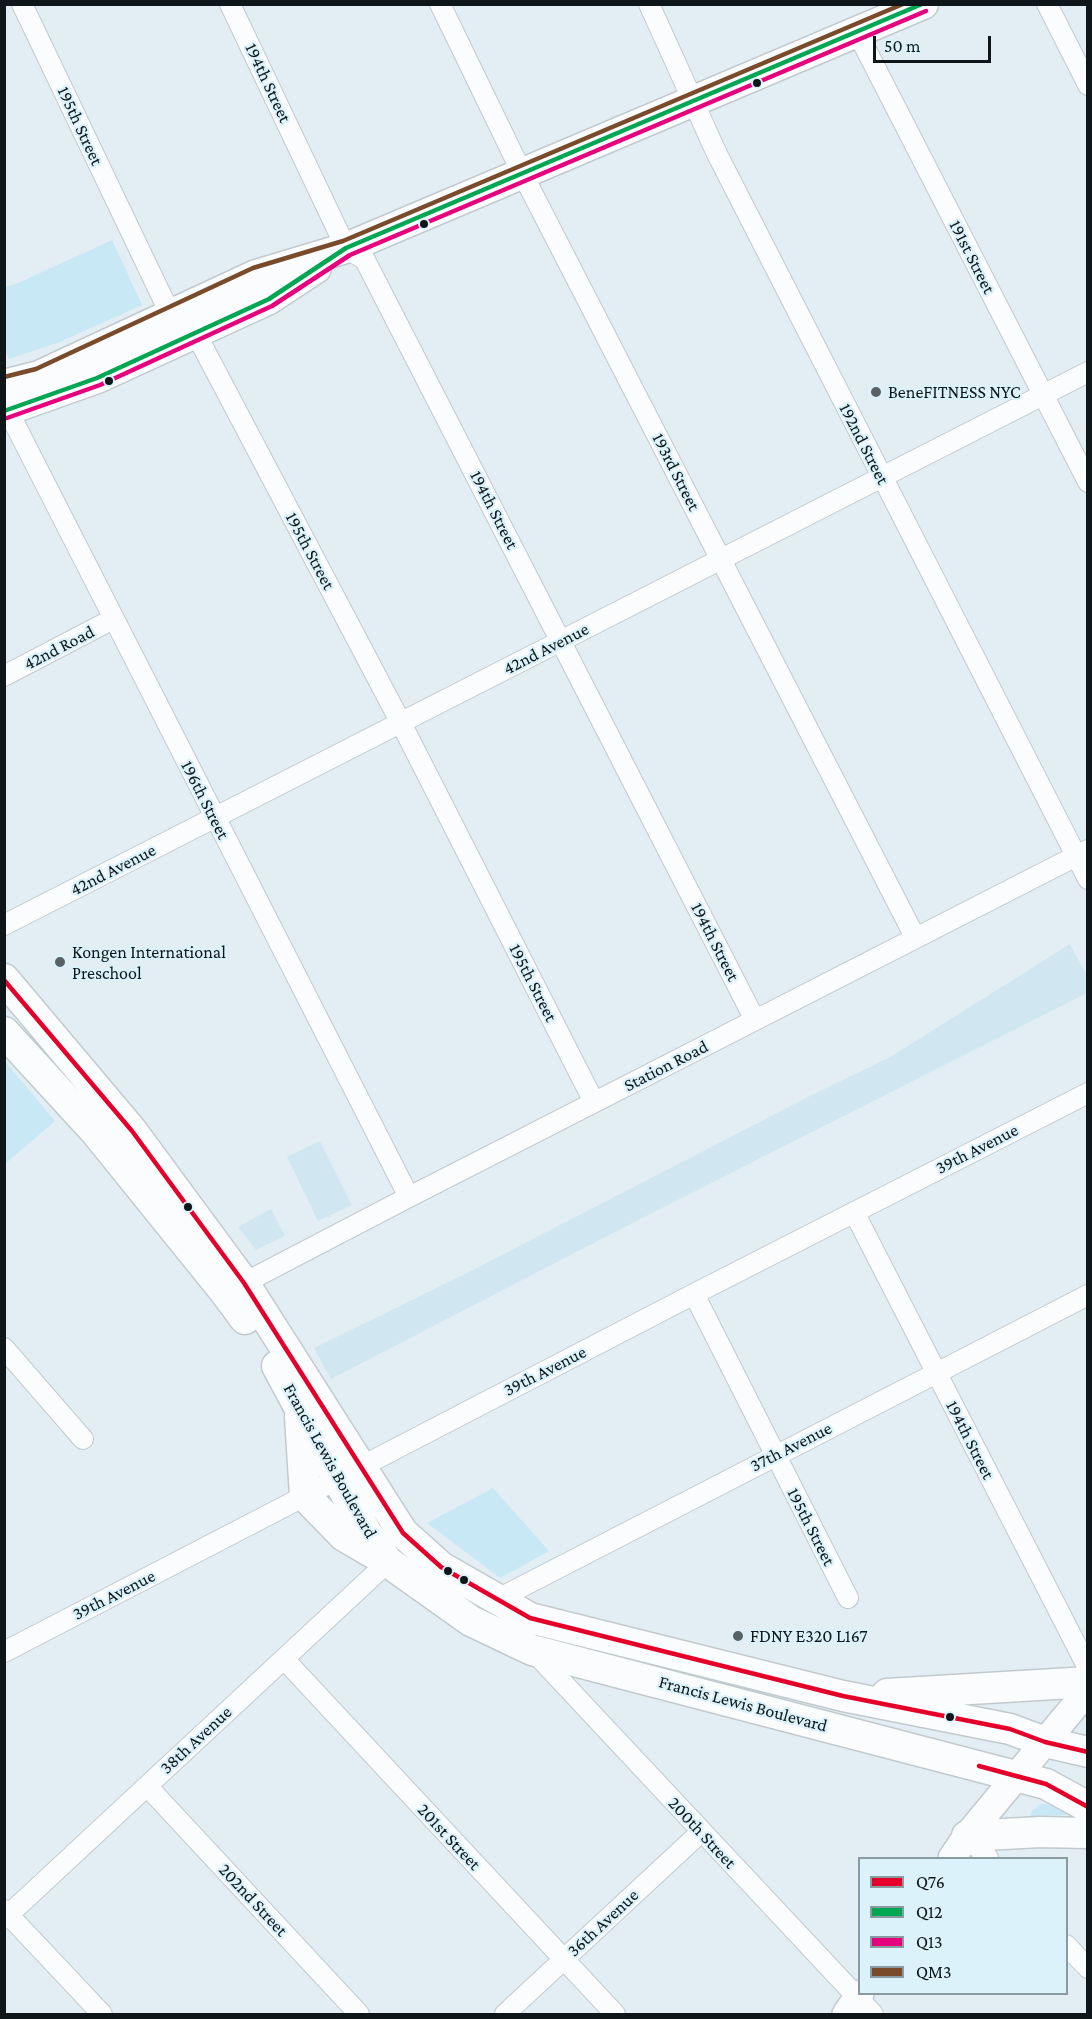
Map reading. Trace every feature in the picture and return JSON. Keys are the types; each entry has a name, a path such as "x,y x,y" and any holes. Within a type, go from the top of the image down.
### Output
{"main road":[{"path":"5,402 39,376 186,322 269,299 346,248 923,4"},
{"path":"5,402 97,378 186,322"},
{"name":"Francis Lewis Boulevard","path":"4,979 132,1131 244,1283 349,1473 366,1532 388,1562 471,1622 532,1650 1046,1784 1088,1807"},
{"name":"Francis Lewis Boulevard","path":"4,1032 95,1131 225,1292 276,1363 299,1408 349,1473 403,1533 441,1567 530,1618 843,1696 1010,1730 1045,1742 1088,1752"},
{"path":"299,1408 304,1496 344,1536 388,1562"},
{"path":"843,1696 1088,1682"},
{"path":"960,1847 1040,1832 1088,1833"}],"street":[{"name":"195th Street","path":"22,4 164,301 186,322 401,723 594,1102"},
{"name":"194th Street","path":"230,4 346,248 365,260 755,1020"},
{"name":"193rd Street","path":"440,4 522,173 915,937"},
{"name":"192nd Street","path":"649,4 717,154 881,477 1082,853 1088,879"},
{"path":"1047,4 1088,85"},
{"name":"191st Street","path":"857,32 1088,482"},
{"name":"42nd Avenue","path":"4,925 1088,372"},
{"name":"196th Street","path":"5,402 214,818 409,1197"},
{"name":"42nd Road","path":"4,676 113,619"},
{"name":"Station Road","path":"244,1283 1082,853"},
{"name":"39th Avenue","path":"4,1652 693,1294 1088,1093"},
{"name":"194th Street","path":"854,1212 1088,1668"},
{"name":"195th Street","path":"693,1294 848,1598"},
{"name":"37th Avenue","path":"496,1600 1088,1295"},
{"path":"4,1348 83,1439"},
{"name":"38th Avenue","path":"6,1915 388,1562"},
{"name":"200th Street","path":"532,1650 859,2005"},
{"name":"201st Street","path":"284,1659 615,2014"},
{"path":"985,1857 960,1847 1088,1690"},
{"name":"202nd Street","path":"147,1786 359,2014"},
{"name":"36th Avenue","path":"505,2014 701,1832"},
{"path":"6,1915 102,2014"},
{"path":"1068,1947 1088,1968"}],"shaded area":[{"path":"112,240 142,305 60,342 9,359 5,350 5,287"},
{"path":"1070,944 1087,976 1087,993 642,1218 331,1379 314,1348 467,1273 892,1056"},
{"path":"4,1060 55,1121 5,1164 4,1164"},
{"path":"320,1141 352,1205 318,1221 287,1157"},
{"path":"271,1209 285,1236 256,1250 238,1227"},
{"path":"493,1488 549,1551 500,1578 427,1523"},
{"path":"1044,1804 1069,1815 1030,1816 1039,1805"}],"transit line":[{"name":"QM3","path":"4,377 36,369 253,268 343,241 903,4"},
{"name":"Q12","path":"4,411 97,378 269,299 346,248 922,4"},
{"name":"Q13","path":"7,418 100,385 272,306 350,255 926,11"},
{"name":"Q76","path":"4,980 132,1131 244,1283 403,1533 441,1567 530,1618 843,1696 1010,1729 1045,1742 1088,1752"},
{"name":"Q76","path":"979,1766 1046,1784 1088,1807"}],"place":[{"name":"BeneFITNESS NYC","path":"876,392"},
{"name":"Kongen International Preschool","path":"60,962"},
{"name":"FDNY E320 L167","path":"738,1636"}]}
